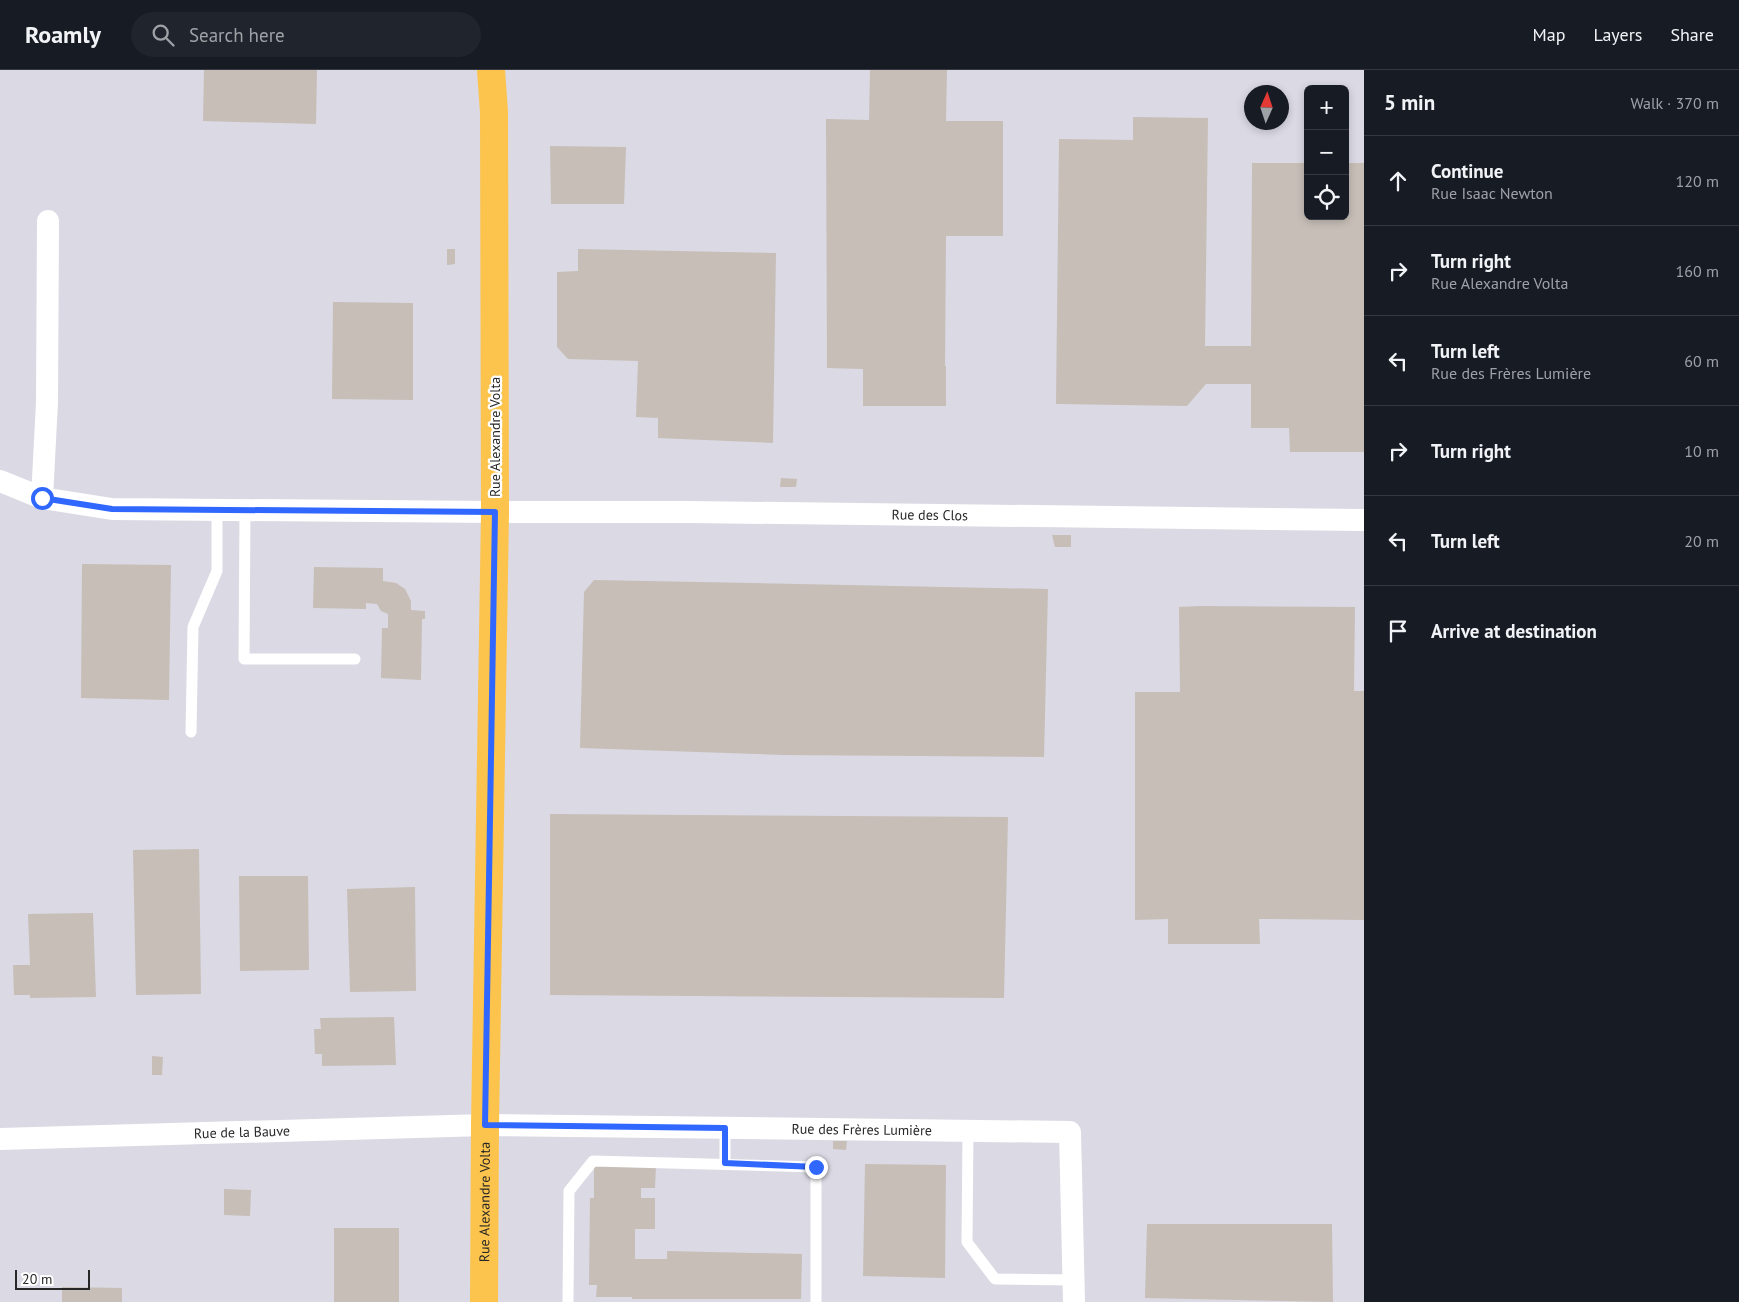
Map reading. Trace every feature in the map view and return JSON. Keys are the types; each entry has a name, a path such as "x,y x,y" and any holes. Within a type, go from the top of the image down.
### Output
{"main road":[{"name":"Rue Alexandre Volta","path":"484,1302 495,512 494,112 491,70"},
{"name":"Rue Alexandre Volta","path":"494,112 503,70"}],"street":[{"path":"42,498 47,402 48,221"},
{"name":"Rue des Clos","path":"0,481 42,498 112,509 690,512 1364,520"},
{"name":"Rue des Frères Lumière","path":"485,1125 1070,1132 1074,1302"},
{"name":"Rue de la Bauve","path":"0,1139 485,1125"}],"lane":[{"path":"191,732 193,627 217,571 217,510"},
{"path":"245,510 244,659 355,659"},
{"path":"725,1128 725,1163"},
{"path":"968,1131 967,1242 995,1279 1073,1280"},
{"path":"568,1302 569,1191 593,1161 725,1163 816,1167 816,1302"}],"shaded area":[{"path":"0,70 1364,70 1364,1302 0,1302"}],"building":[{"path":"204,70 317,70 316,124 203,121"},
{"path":"870,70 947,70 946,121 1003,121 1003,236 946,236 946,406 863,406 863,369 827,368 826,119 869,120"},
{"path":"1133,117 1208,118 1205,346 1251,346 1252,163 1304,163 1304,220 1349,220 1349,163 1364,163 1364,452 1290,452 1289,428 1251,428 1251,384 1206,384 1187,406 1056,404 1059,139 1133,140"},
{"path":"550,146 626,147 624,204 551,204"},
{"path":"447,249 455,249 455,264 447,265"},
{"path":"578,249 776,253 773,443 658,438 658,418 636,417 638,361 568,359 557,347 557,272 578,271"},
{"path":"333,302 413,303 413,400 332,399"},
{"path":"781,478 797,479 796,487 780,487"},
{"path":"1052,535 1071,535 1071,547 1055,547"},
{"path":"82,564 171,565 169,700 81,698"},
{"path":"314,567 383,568 383,581 396,583 405,589 411,601 411,610 425,611 425,619 422,619 421,680 381,678 382,628 388,628 388,614 381,611 377,604 366,603 366,609 313,608"},
{"path":"594,580 1048,589 1044,757 784,755 580,748 584,592"},
{"path":"1179,607 1355,607 1354,691 1364,691 1364,920 1259,919 1260,944 1168,944 1168,919 1135,920 1135,692 1180,692"},
{"path":"550,814 1008,817 1004,998 550,995"},
{"path":"199,849 201,994 136,995 133,850"},
{"path":"239,876 308,876 309,970 240,971"},
{"path":"415,887 416,991 350,992 347,889"},
{"path":"93,913 96,997 30,998 30,995 14,995 13,965 30,965 28,914"},
{"path":"394,1017 396,1065 322,1066 322,1054 315,1054 314,1029 321,1029 320,1018"},
{"path":"152,1056 163,1057 162,1075 152,1075"},
{"path":"833,1141 847,1141 846,1150 833,1149"},
{"path":"594,1164 656,1165 655,1188 641,1188 641,1198 655,1198 655,1229 635,1229 635,1259 667,1259 667,1251 802,1254 801,1299 632,1299 632,1297 596,1297 597,1285 589,1285 590,1198 594,1198"},
{"path":"865,1164 946,1165 945,1278 863,1276"},
{"path":"224,1189 251,1190 250,1216 224,1215"},
{"path":"1147,1224 1332,1224 1333,1302 1145,1298"},
{"path":"334,1228 399,1228 399,1302 334,1302"},
{"path":"62,1287 122,1288 122,1302 62,1302"}],"route":[{"path":"42,498 112,509 495,512 485,1125 725,1128 725,1163 816,1167"}]}
